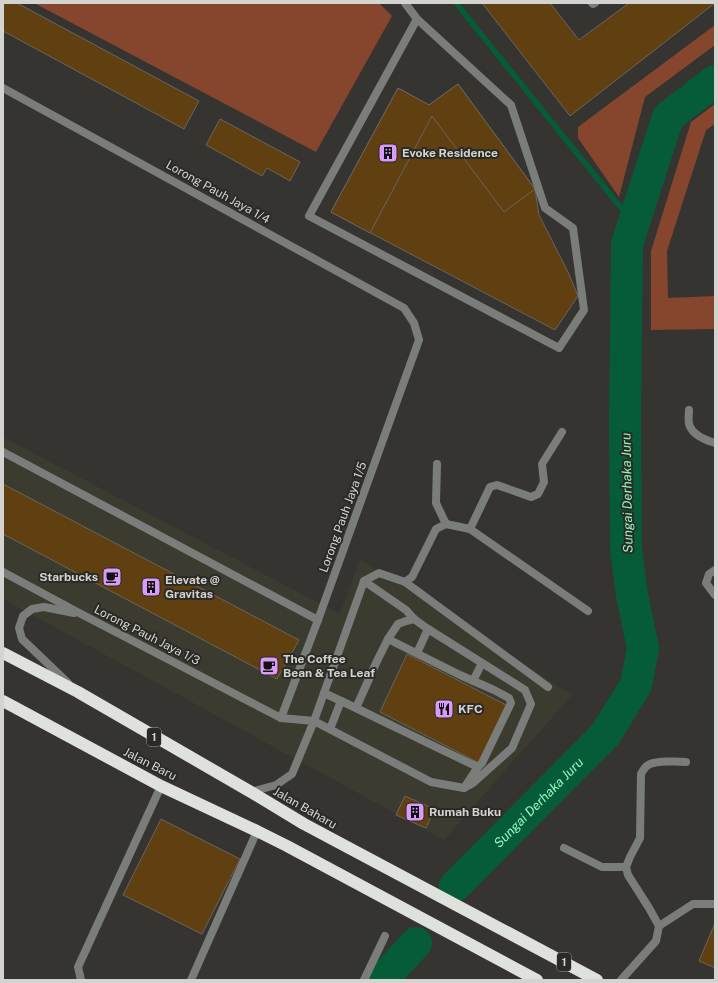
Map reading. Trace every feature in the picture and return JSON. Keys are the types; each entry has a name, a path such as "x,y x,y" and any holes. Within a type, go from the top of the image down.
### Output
{"highway":[{"name":"Jalan Baharu","path":"3,653 78,692 304,824 597,980"},
{"name":"Jalan Baru","path":"3,701 161,786 287,846 537,980"}],"street":[{"path":"405,3 417,19 511,105 546,208 573,228 584,310 559,348 309,216 417,19"},
{"name":"Lorong Pauh Jaya 1/4","path":"3,88 404,308 414,324"},
{"name":"Lorong Pauh Jaya 1/5","path":"281,718 419,340 414,324"},
{"path":"689,410 689,423 694,433 715,443"},
{"path":"470,529 490,487 497,485 531,497 538,494 544,482 542,464 562,432"},
{"path":"3,452 318,620"},
{"path":"437,464 436,503 446,524"},
{"path":"405,582 412,577 436,529 446,524 470,529 588,611"},
{"path":"715,570 709,574 706,583 715,596"},
{"name":"Lorong Pauh Jaya 1/3","path":"3,572 82,615 281,718"},
{"path":"251,792 276,785 292,774 314,721 364,581 378,573 405,582 548,687"},
{"path":"281,718 314,721 430,782 464,788 473,783 512,748 531,704 525,690 428,629 414,619 406,610 364,581"},
{"path":"78,692 22,639 19,628 23,616 32,609 44,607 82,615"},
{"path":"356,708 388,639 398,624 406,620 414,619"},
{"path":"417,653 428,629"},
{"path":"388,639 509,698 511,703 482,763 464,788"},
{"path":"474,681 482,663"},
{"path":"324,693 478,767"},
{"path":"330,729 341,701"},
{"path":"621,980 656,941 659,926 628,875 626,868 640,838 641,774 644,768 650,764 677,761 686,762"},
{"path":"81,980 78,967 161,786"},
{"path":"191,980 257,831"},
{"path":"564,848 602,867 626,868"},
{"path":"659,926 693,904 715,904"},
{"path":"364,980 385,936"}],"shaded area":[{"path":"34,3 379,3 392,16 316,152"},
{"path":"715,25 715,45 645,97 619,197 578,138 578,127"},
{"path":"715,104 715,124 706,130 667,251 668,298 715,296 715,329 651,330 651,251 691,122"},
{"path":"3,437 340,614 360,559 572,695 444,840 3,599"}],"building":[{"path":"3,3 17,3 199,101 184,129 3,31"},
{"path":"482,3 550,3 579,40 629,3 715,3 570,116"},
{"path":"458,84 535,189 539,215 568,272 578,296 555,330 331,212 398,88 429,105"},
{"name":"Evoke Residence","path":"458,84 535,189 504,212 432,116 370,233 331,212 398,88 429,105"},
{"path":"220,119 300,162 290,181 267,168 262,176 206,145"},
{"name":"Elevate @ Gravitas","path":"3,484 299,640 277,679 3,534"},
{"name":"KFC","path":"407,654 508,706 481,764 380,712"},
{"name":"Rumah Buku","path":"405,796 434,809 426,828 396,815"},
{"path":"161,819 240,859 202,934 123,895"},
{"path":"715,923 715,968 699,961"}],"waterway":[{"path":"456,3 634,224"},
{"name":"Sungai Derhaka Juru","path":"455,886 605,735 636,685 643,648 632,595 626,550 625,426 627,244 668,117 715,81"},
{"path":"382,980 416,943"}],"place":[{"name":"Evoke Residence","path":"388,153"},
{"name":"Starbucks","path":"112,577"},
{"name":"Elevate @ Gravitas","path":"151,587"},
{"name":"The Coffee Bean & Tea Leaf","path":"269,666"},
{"name":"KFC","path":"444,709"},
{"name":"Rumah Buku","path":"415,812"}]}
